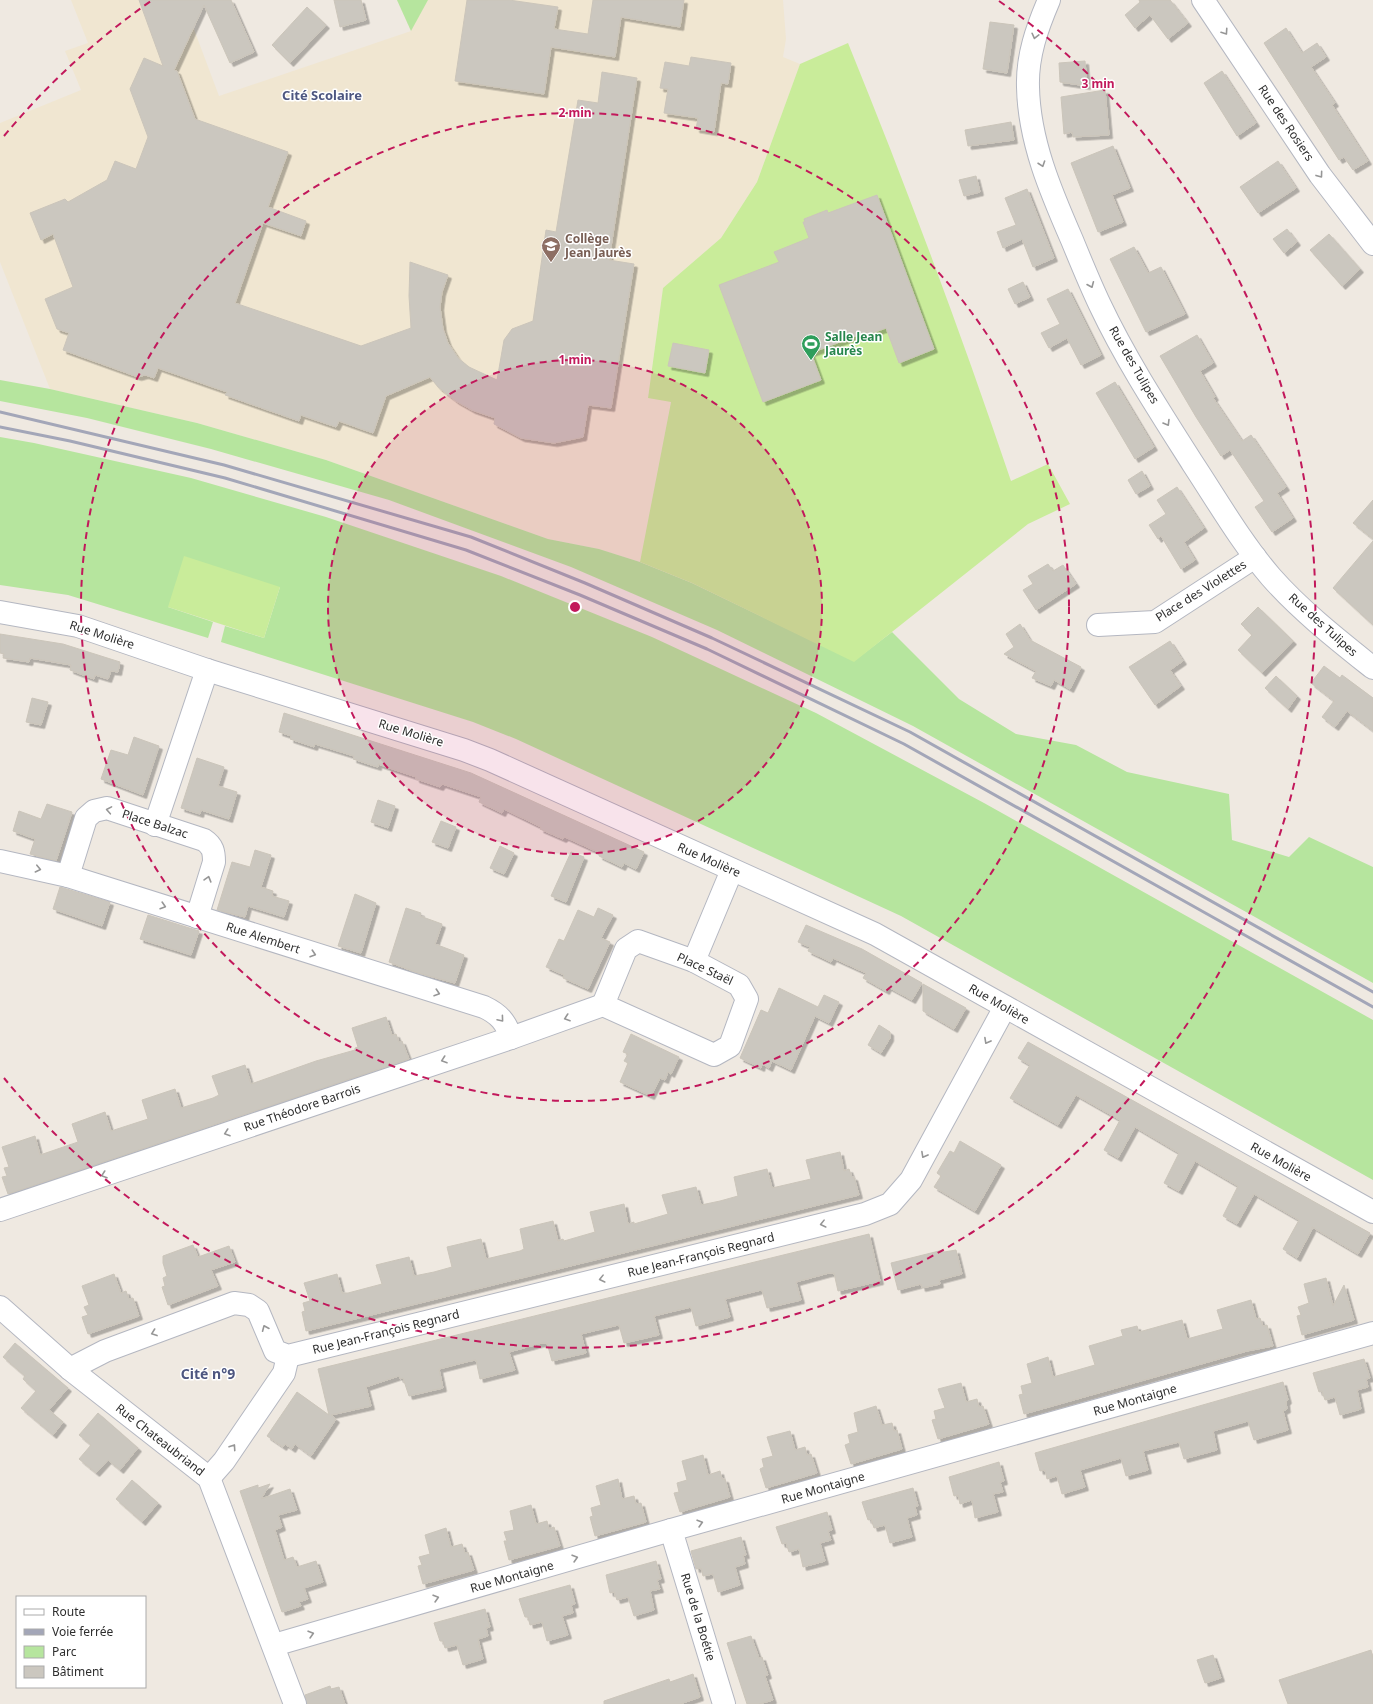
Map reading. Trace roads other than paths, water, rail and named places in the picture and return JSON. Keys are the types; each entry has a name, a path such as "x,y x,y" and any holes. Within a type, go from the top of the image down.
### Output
{"street":[{"name":"Rue des Tulipes","path":"1049,0 1037,29 1030,54 1028,86 1031,115 1038,153 1054,198 1100,305 1128,358 1177,439 1255,557 1272,578 1300,606 1373,668"},
{"name":"Rue des Rosiers","path":"1203,0 1320,175 1373,244"},
{"name":"Place des Violettes","path":"1098,626 1155,622 1255,557"},
{"name":"Rue Molière","path":"0,612 78,626 207,670 477,755 875,934 1373,1212"},
{"path":"155,825 207,670"},
{"name":"Place Balzac","path":"68,876 86,818 90,814 100,809 107,808 204,840 210,844 214,862 197,917"},
{"name":"Rue Alembert","path":"0,861 68,876 484,1007 495,1012 501,1018 508,1027 511,1038"},
{"path":"694,961 732,870"},
{"name":"Place Staël","path":"638,941 694,961 739,985 747,999 730,1046 714,1055 603,1005 626,949 638,941"},
{"name":"Rue Théodore Barrois","path":"0,1210 511,1038 603,1005"},
{"name":"Rue Jean-François Regnard","path":"288,1356 865,1214 890,1204 911,1180 1005,1007"},
{"path":"70,1369 105,1351 234,1303 249,1305 258,1311 275,1351 288,1356 284,1373 224,1461 209,1478"},
{"name":"Rue Chateaubriand","path":"0,1307 70,1369 209,1478 274,1645 295,1704"},
{"name":"Rue Montaigne","path":"274,1645 672,1530 1373,1333"},
{"name":"Rue de la Boétie","path":"672,1530 724,1704"}],"railway":[{"path":"0,412 224,465 471,537 585,583 712,638 910,732 1373,992"},
{"path":"0,427 70,441 225,478 466,550 580,595 707,649 904,744 1373,1007"}],"place":[{"name":"Collège Jean Jaurès","path":"551,263"},
{"name":"Salle Jean Jaurès","path":"811,361"}],"district":[{"name":"Cité Scolaire","path":"322,95"},
{"name":"Cité n°9","path":"208,1374"}]}
